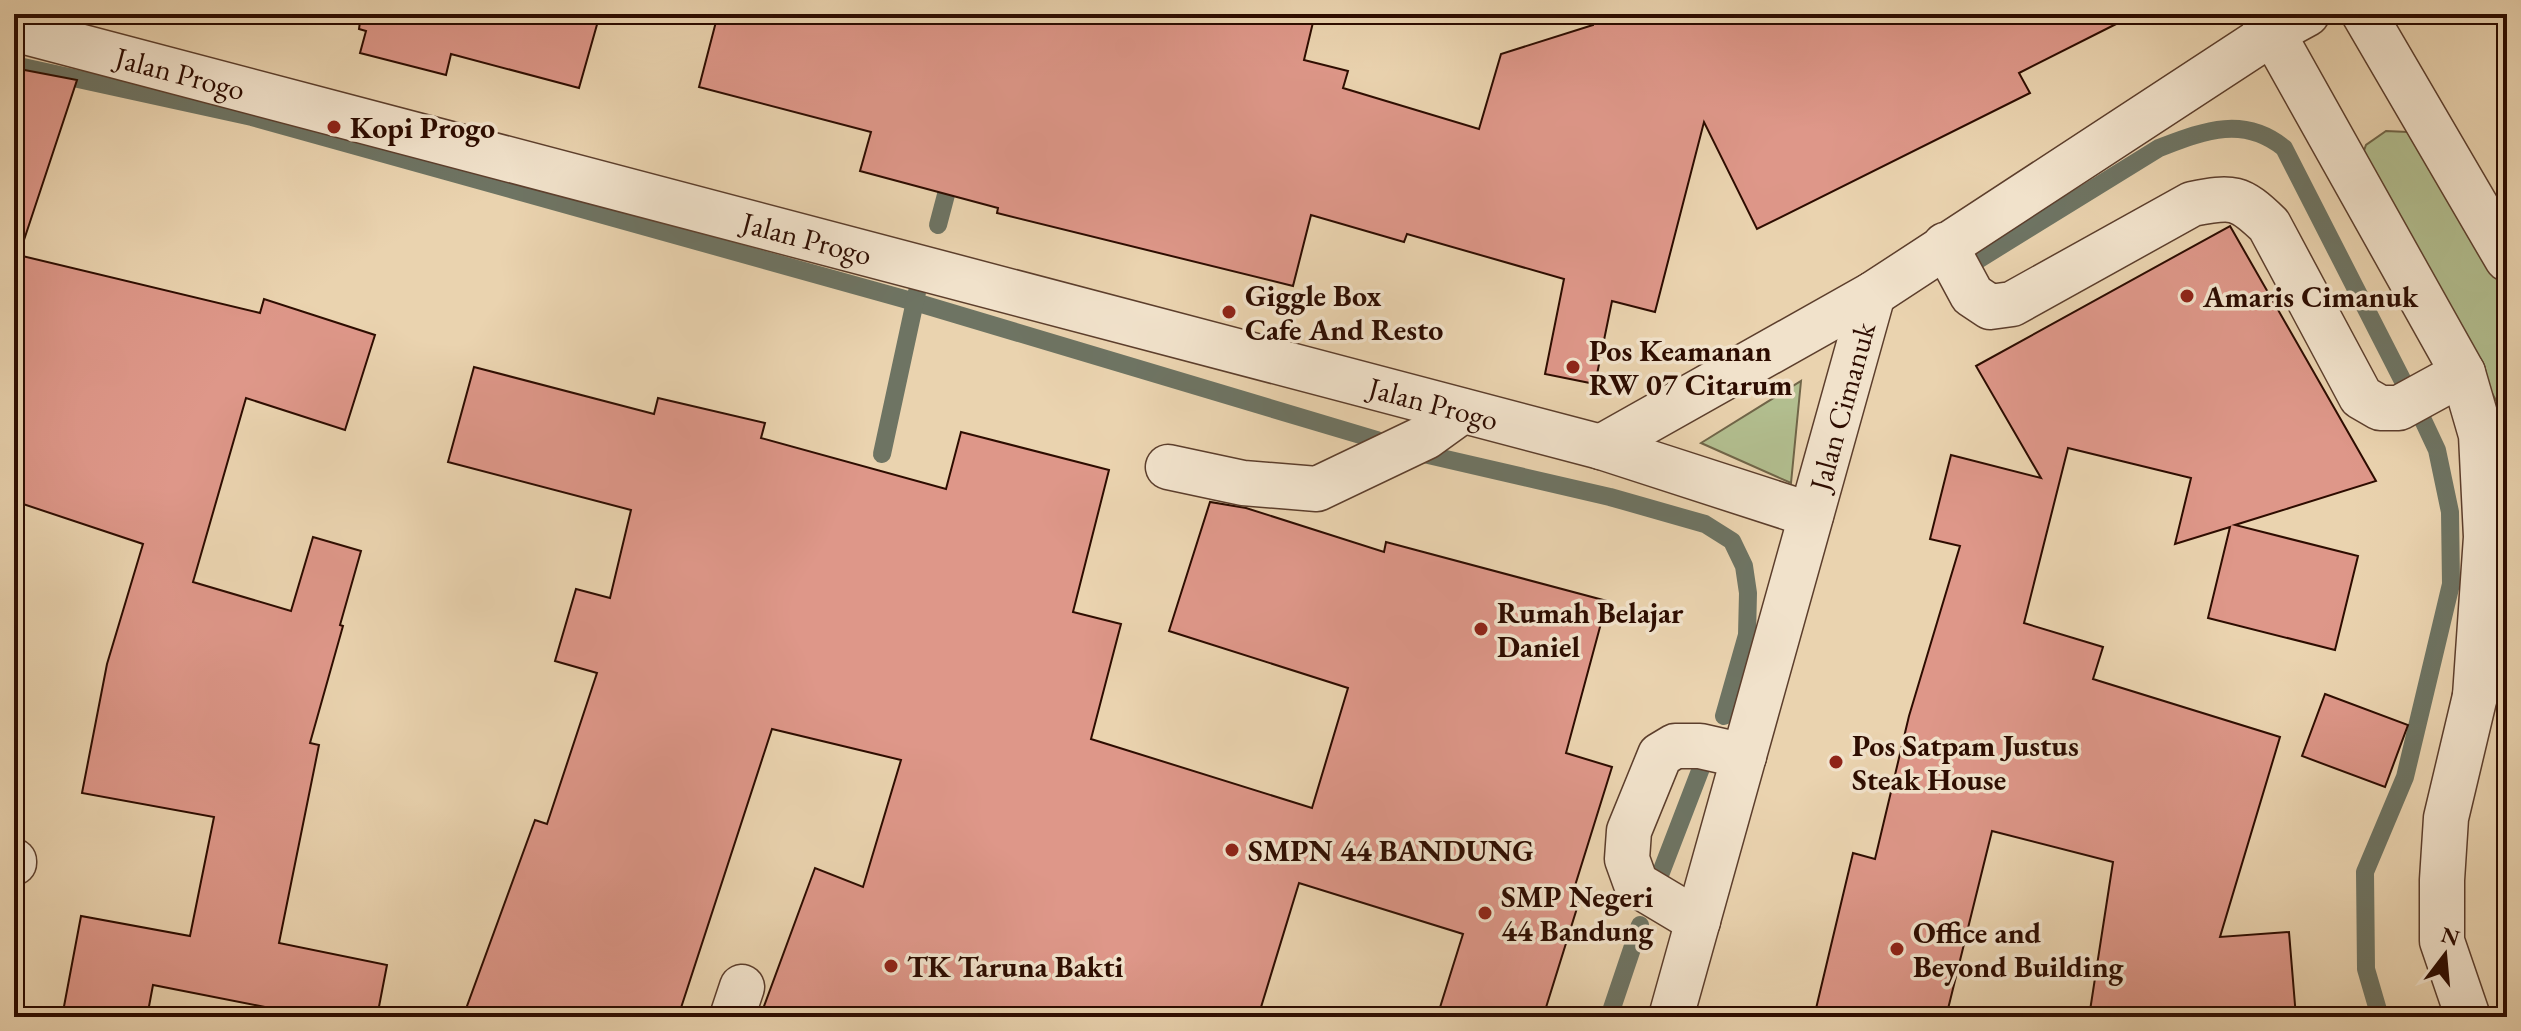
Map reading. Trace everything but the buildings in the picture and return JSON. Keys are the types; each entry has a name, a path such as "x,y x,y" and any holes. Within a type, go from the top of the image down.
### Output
{"street":[{"path":"2364,14 2507,259"},
{"path":"2281,20 2494,438 2475,696 2446,818 2442,880 2442,941 2468,1017"},
{"name":"Jalan Cimanuk","path":"1671,1017 1873,294 2281,20"},
{"name":"Jalan Progo","path":"14,29 1601,447 1811,515"},
{"path":"1945,245 1972,295 1990,307 2012,304 2192,204 2223,198 2247,203 2269,225 2361,397 2380,408 2399,408 2463,373"},
{"path":"1601,447 1873,294"},
{"path":"1168,467 1243,483 1317,489 1426,437 1462,411"},
{"path":"2475,696 2507,628"},
{"path":"1698,921 1636,884 1627,859 1629,831 1660,755 1675,746 1700,746 1744,756"}],"green space":[{"path":"2386,131 2408,132 2421,140 2507,287 2507,420 2361,159 2366,145"},
{"path":"1801,381 1791,483 1701,443"}],"waterway":[{"path":"14,65 252,117 915,302 1377,440"},
{"path":"1968,266 2159,148 2223,129 2254,132 2284,148 2408,391"},
{"path":"938,225 952,172"},
{"path":"882,454 917,292"},
{"path":"2380,1017 2366,969 2365,872 2405,777 2451,584 2450,512 2437,450 2422,418"},
{"path":"1424,454 1610,497 1705,524 1732,541 1744,566 1748,593 1747,635 1724,716"},
{"path":"1660,875 1703,763"},
{"path":"1609,1017 1640,925"}],"place":[{"name":"Kopi Progo","path":"334,127"},
{"name":"Amaris Cimanuk","path":"2187,296"},
{"name":"Giggle Box Cafe And Resto","path":"1229,312"},
{"name":"Pos Keamanan RW 07 Citarum","path":"1573,367"},
{"name":"Rumah Belajar Daniel","path":"1481,629"},
{"name":"Pos Satpam Justus Steak House","path":"1836,762"},
{"name":"SMPN 44 BANDUNG","path":"1232,850"},
{"name":"SMP Negeri 44 Bandung","path":"1485,913"},
{"name":"Office and Beyond Building","path":"1897,949"},
{"name":"TK Taruna Bakti","path":"891,966"}]}
